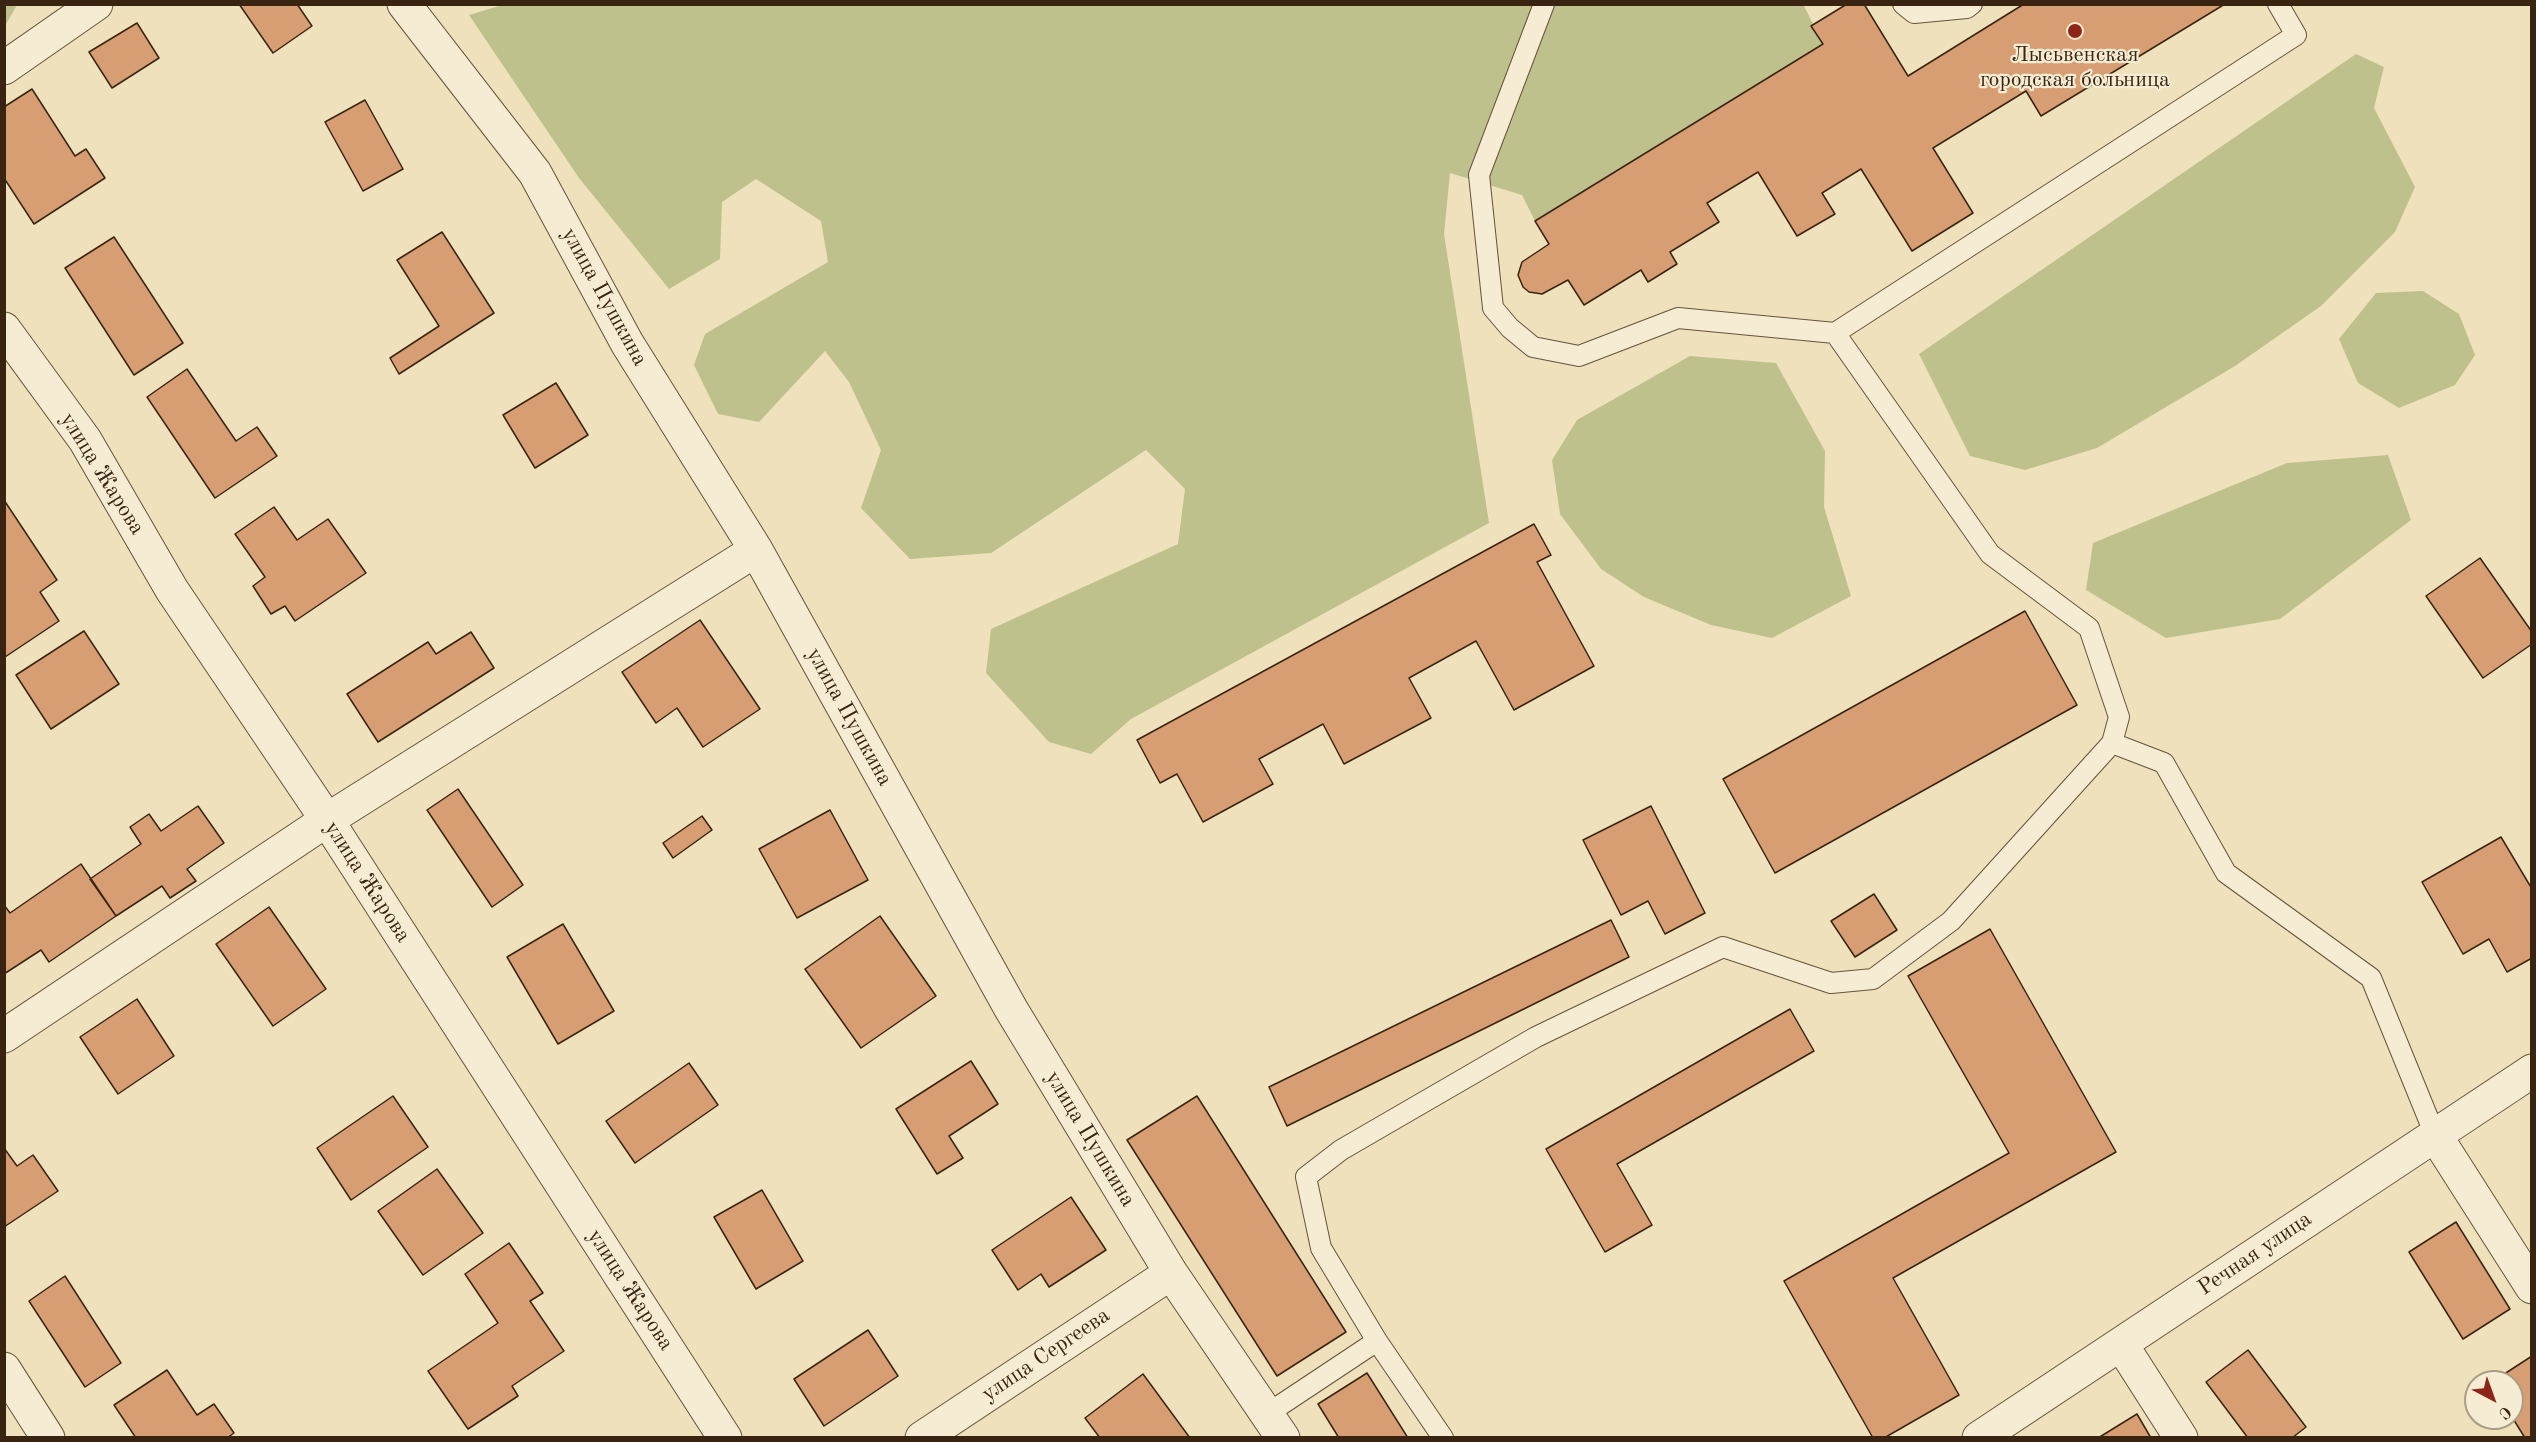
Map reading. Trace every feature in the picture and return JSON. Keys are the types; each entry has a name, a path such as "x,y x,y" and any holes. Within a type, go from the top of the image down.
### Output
{"street":[{"path":"4,68 96,4"},
{"name":"улица Пушкина","path":"404,4 535,173 627,343 756,550 1011,1009 1171,1273 1275,1426"},
{"name":"улица Жарова","path":"4,329 86,440 172,590 327,820 725,1437"},
{"path":"4,1036 327,820 756,550"},
{"name":"Речная улица","path":"1979,1437 2532,1071"},
{"path":"2435,1135 2532,1287"},
{"name":"улица Сергеева","path":"922,1437 1171,1273"},
{"path":"2121,1344 2181,1437"},
{"path":"4,1369 48,1437"}],"lane":[{"path":"1544,4 1479,175 1493,308 1533,347 1579,356 1678,318 1835,333 2296,35 2278,4"},
{"path":"1903,4 1914,13 1967,8 1972,4"},
{"path":"1443,1437 1377,1341 1321,1248 1306,1177 1341,1150 1536,1037 1723,947 1831,983 1872,979 1951,921 2112,743 2119,717 2089,628 1990,554 1835,333"},
{"path":"2112,743 2164,763 2226,873 2371,978 2435,1135"},
{"path":"1275,1426 1377,1341"}],"green space":[{"path":"506,4 1803,4 1823,44 1535,221 1522,195 1450,173 1444,234 1489,523 1131,719 1091,754 1049,742 986,673 991,629 1178,544 1185,489 1146,450 991,553 910,559 861,508 881,450 849,382 825,351 759,422 718,414 694,365 705,334 828,262 821,221 756,179 722,202 720,259 669,289 579,178 469,15"},
{"path":"4,5 17,5 5,26"},
{"path":"2356,54 2384,67 2374,108 2415,187 2395,232 2321,306 2235,366 2097,448 2025,470 1970,456 1919,354"},
{"path":"2423,291 2459,314 2475,355 2455,385 2399,408 2358,383 2339,339 2376,293"},
{"path":"1690,356 1776,363 1825,451 1824,507 1851,596 1772,638 1711,625 1644,597 1601,569 1560,514 1552,460 1577,420"},
{"path":"2388,455 2411,520 2280,619 2166,638 2086,590 2093,543 2287,463"}],"building":[{"path":"239,4 297,4 312,26 273,53"},
{"path":"1847,4 1864,4 1908,76 2024,4 2225,4 2041,116 2026,91 1933,148 1973,213 1912,251 1861,169 1822,193 1835,214 1797,236 1758,172 1707,203 1719,222 1670,252 1677,264 1648,282 1641,270 1584,305 1568,280 1542,294 1529,292 1523,287 1518,275 1522,262 1549,244 1535,221 1823,44 1811,26"},
{"path":"137,23 159,58 112,88 89,52"},
{"path":"32,89 75,156 86,149 105,178 34,224 4,178 4,107"},
{"path":"365,100 403,169 363,191 325,122"},
{"path":"442,232 494,313 399,374 390,358 439,326 397,260"},
{"path":"114,237 183,343 134,375 65,268"},
{"path":"187,369 236,441 257,427 277,456 215,498 147,397"},
{"path":"556,383 588,435 535,468 503,415"},
{"path":"4,500 57,580 40,592 59,621 5,657"},
{"path":"274,507 297,540 328,519 366,573 295,621 285,606 271,614 253,586 265,577 235,534"},
{"path":"1534,524 1551,555 1537,562 1594,666 1514,710 1476,641 1409,678 1431,718 1344,764 1323,724 1259,759 1273,784 1203,822 1177,774 1160,783 1137,740"},
{"path":"2480,558 2532,632 2532,644 2483,678 2426,596"},
{"path":"2025,611 2077,705 1775,873 1723,779"},
{"path":"700,620 760,709 703,747 677,708 656,723 622,672"},
{"path":"84,631 119,684 51,729 16,675"},
{"path":"471,632 494,668 378,742 347,694 428,642 436,654"},
{"path":"458,789 523,885 492,907 427,810"},
{"path":"198,806 224,843 187,869 196,881 170,898 162,886 116,916 90,879 141,844 130,827 149,814 161,831"},
{"path":"1651,806 1705,913 1665,934 1648,901 1621,915 1583,840"},
{"path":"830,810 868,880 797,918 759,849"},
{"path":"702,816 712,830 673,858 663,843"},
{"path":"2501,837 2532,889 2532,958 2507,972 2489,939 2463,954 2422,882"},
{"path":"81,864 116,916 49,962 41,950 4,974 4,905 10,913"},
{"path":"1874,894 1897,930 1855,957 1831,921"},
{"path":"269,907 326,989 273,1026 216,944"},
{"path":"880,916 936,996 861,1048 805,969"},
{"path":"1611,920 1629,957 1287,1126 1269,1087"},
{"path":"563,924 614,1011 558,1044 507,957"},
{"path":"1990,929 2116,1152 1893,1278 1959,1395 1884,1438 1873,1438 1784,1281 2009,1153 1908,976"},
{"path":"137,999 174,1056 118,1094 80,1037"},
{"path":"1790,1009 1814,1051 1617,1164 1652,1225 1605,1252 1546,1149"},
{"path":"971,1061 998,1104 949,1136 963,1158 937,1174 896,1109"},
{"path":"689,1063 718,1105 635,1163 606,1121"},
{"path":"393,1096 428,1147 351,1200 317,1148"},
{"path":"1197,1096 1346,1332 1277,1376 1127,1140"},
{"path":"4,1148 17,1166 33,1155 58,1191 4,1227"},
{"path":"437,1169 483,1233 423,1275 378,1211"},
{"path":"762,1190 803,1261 756,1289 714,1217"},
{"path":"1071,1197 1106,1250 1049,1287 1041,1274 1018,1290 992,1250"},
{"path":"2456,1222 2510,1309 2463,1339 2409,1252"},
{"path":"509,1243 543,1293 530,1301 564,1351 512,1386 518,1396 468,1429 428,1371 498,1323 465,1274"},
{"path":"65,1276 121,1363 85,1387 29,1301"},
{"path":"868,1330 898,1376 824,1426 794,1379"},
{"path":"2248,1350 2306,1427 2292,1438 2248,1438 2206,1382"},
{"path":"2532,1356 2532,1438 2525,1438 2520,1430 2524,1430 2524,1370 2510,1370"},
{"path":"167,1370 197,1415 214,1404 234,1433 227,1438 136,1438 114,1405"},
{"path":"1367,1373 1408,1438 1339,1438 1318,1404"},
{"path":"1143,1374 1190,1438 1100,1438 1085,1418"},
{"path":"2137,1414 2151,1438 2098,1438"}],"place":[{"name":"Лысьвенская городская больница","path":"2075,31"}]}
